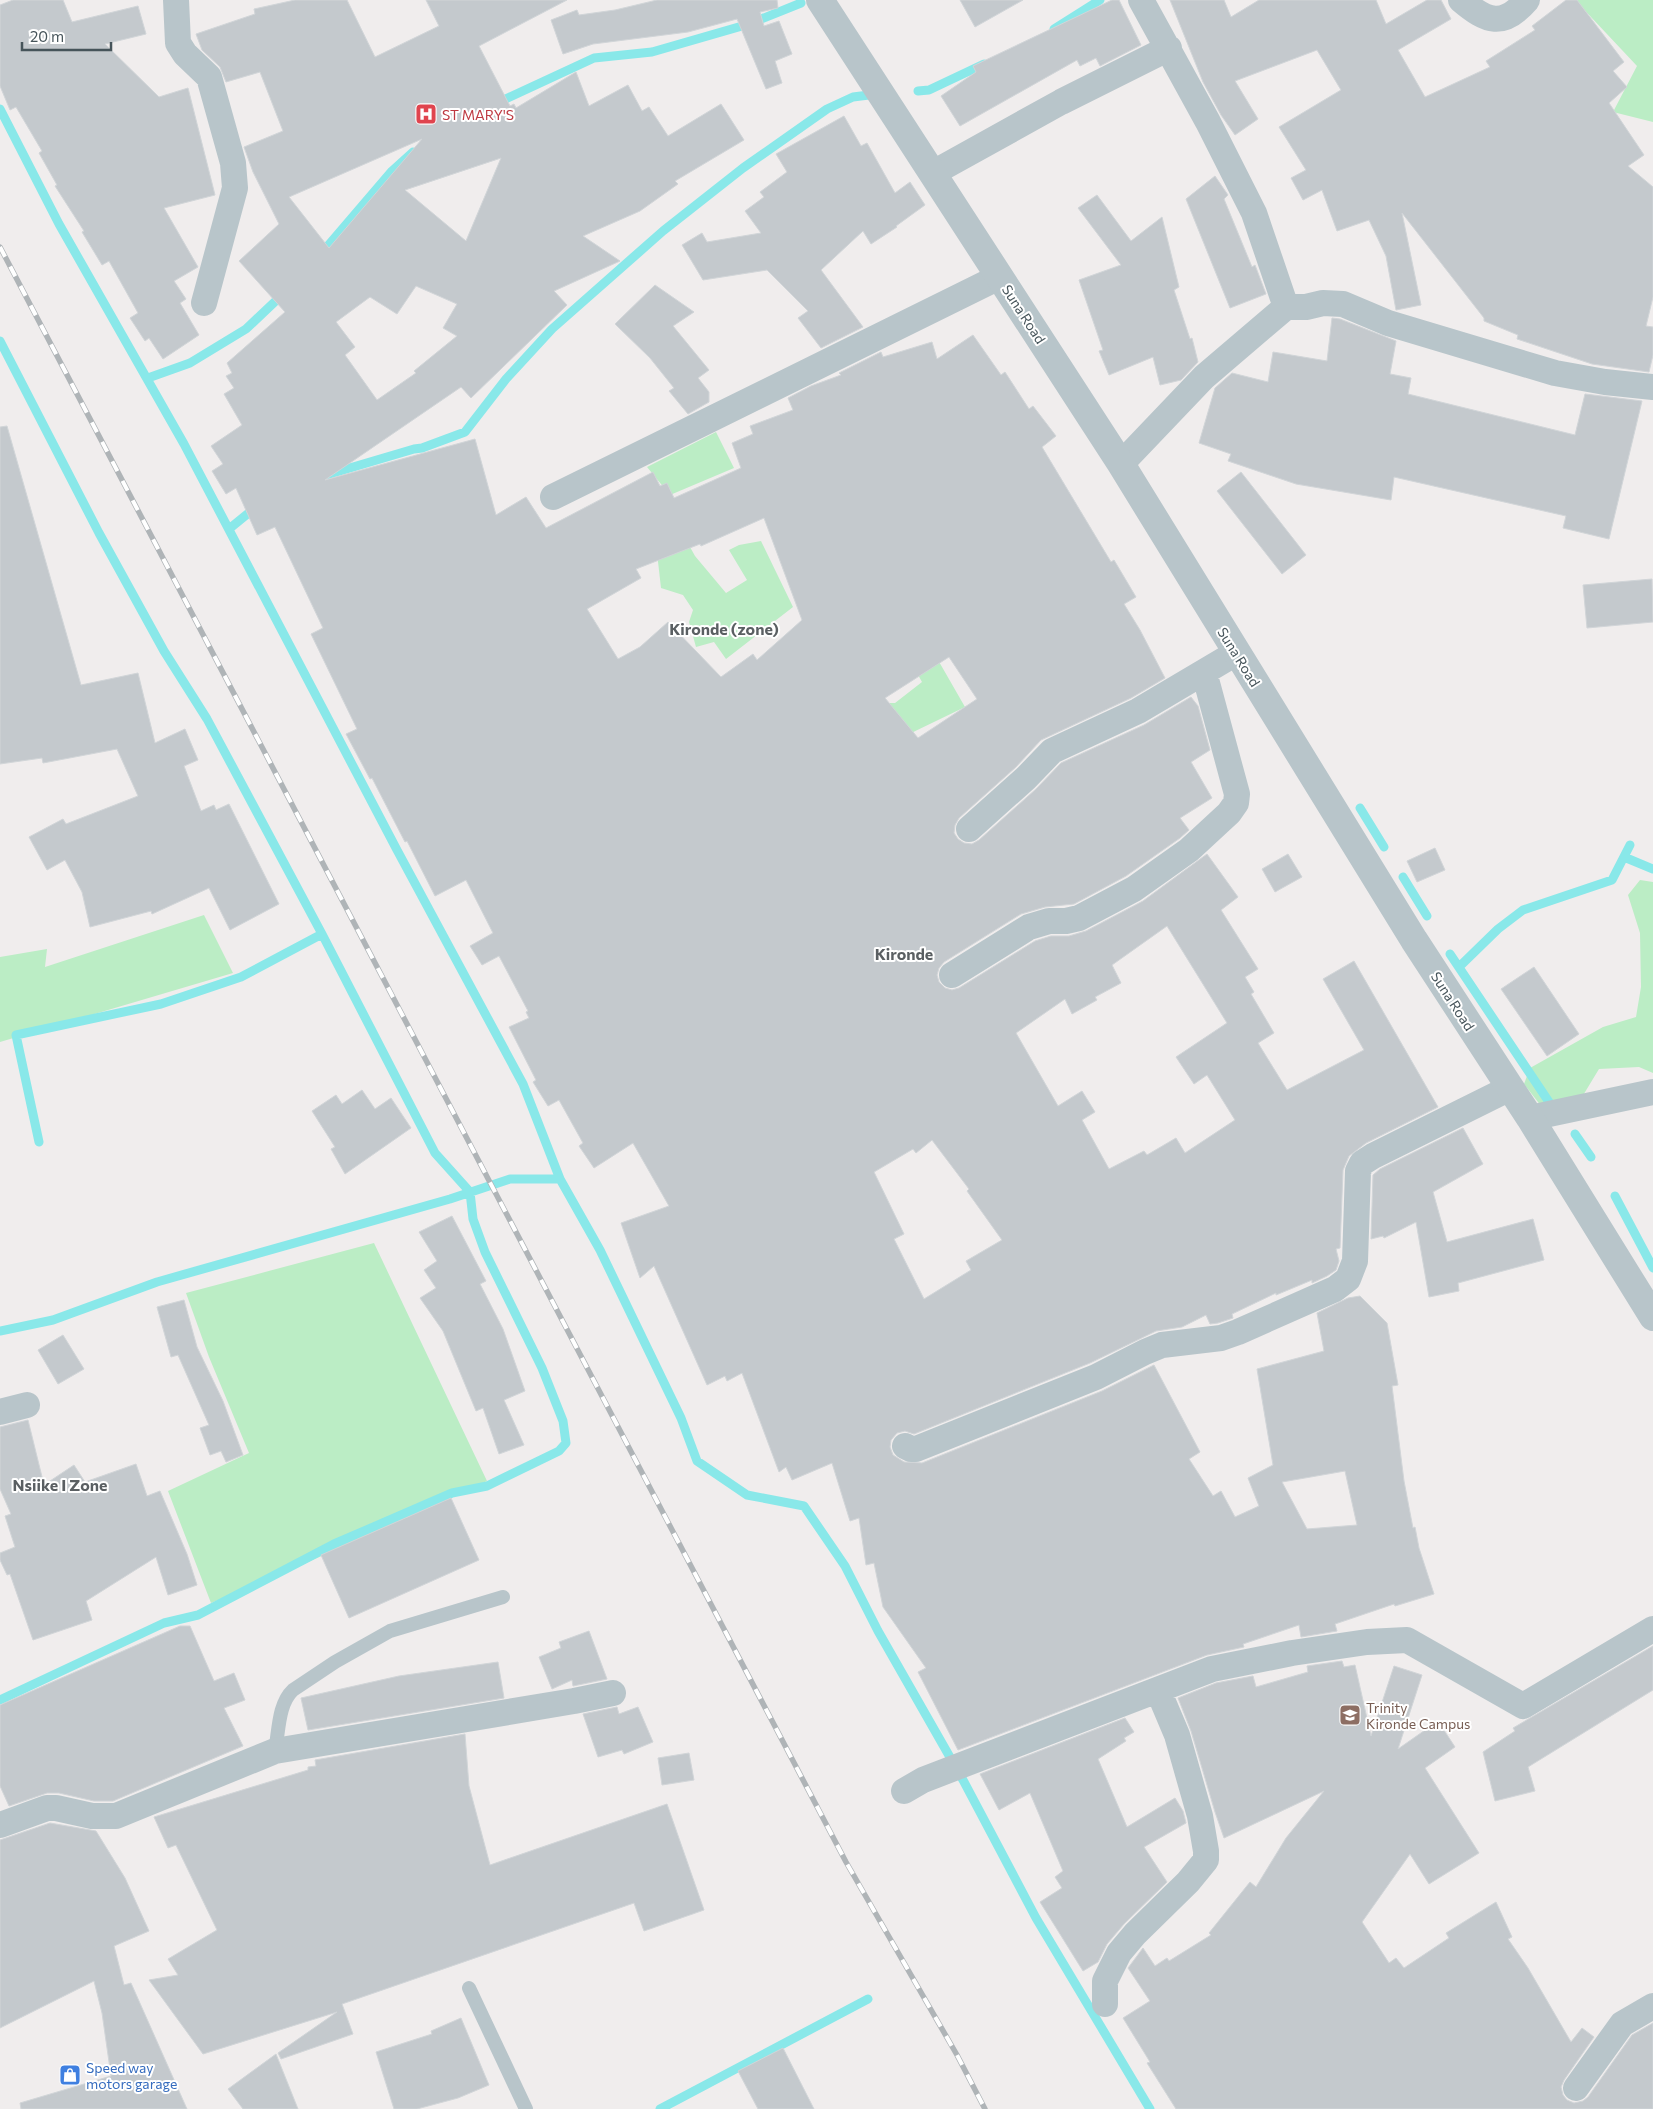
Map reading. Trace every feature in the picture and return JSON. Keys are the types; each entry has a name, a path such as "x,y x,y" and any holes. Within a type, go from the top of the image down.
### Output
{"street":[{"path":"176,0 178,43 185,54 209,77 233,163 234,188 204,303"},
{"name":"Suna Road","path":"820,0 1121,464 1414,940 1530,1118 1653,1317"},
{"path":"1141,0 1169,48 1254,213 1286,307"},
{"path":"1461,0 1486,18 1502,19 1511,16 1528,0"},
{"path":"933,172 1061,102 1169,48"},
{"path":"553,497 999,277"},
{"path":"1121,464 1204,377 1286,307 1306,307 1324,303 1343,304 1388,324 1555,373 1605,382 1653,387"},
{"path":"969,829 1026,778 1052,751 1138,711 1236,653"},
{"path":"952,975 1029,927 1049,921 1066,921 1079,918 1134,889 1189,850 1229,813 1236,803 1237,794 1204,672"},
{"path":"906,1446 916,1449 1096,1377 1162,1345 1229,1335 1335,1289 1348,1279 1355,1262 1358,1171 1362,1163 1390,1147 1510,1088"},
{"path":"1530,1118 1653,1092"},
{"path":"0,1412 27,1405"},
{"path":"904,1791 923,1780 972,1763 1212,1669 1253,1660 1367,1642 1407,1640 1523,1706 1653,1629"},
{"path":"1105,2004 1105,1981 1119,1953 1135,1934 1188,1882 1206,1860 1200,1816 1177,1735 1158,1690"},
{"path":"0,1825 47,1808 56,1808 92,1816 116,1816 275,1751 574,1702 613,1693"},
{"path":"1576,2088 1622,2024 1653,2006"}],"lane":[{"path":"275,1751 283,1705 287,1695 293,1690 335,1662 390,1631 503,1597"},
{"path":"469,1988 526,2109"}],"green space":[{"path":"1575,0 1653,0 1653,122 1613,112 1637,66"},
{"path":"716,432 734,468 670,495 647,467"},
{"path":"680,529 695,556 726,593 747,580 729,550 739,545 761,541 793,607 726,659 714,642 696,647 689,622 693,610 683,595 661,588 656,544"},
{"path":"934,653 965,707 905,736 874,680 888,703 895,703 922,682 912,664"},
{"path":"1640,880 1653,882 1653,1073 1639,1067 1599,1069 1579,1102 1545,1111 1524,1084 1530,1068 1603,1027 1636,1017 1641,987 1640,933 1628,895"},
{"path":"204,915 233,973 0,1042 0,957 47,949 45,967"},
{"path":"374,1243 487,1481 284,1573 211,1603 168,1491 249,1453 209,1357 186,1293"}],"building":[{"path":"13,0 63,0 72,22 138,6 146,34 105,44 159,97 188,88 215,195 164,208 198,267 174,281 186,299 180,303 199,335 163,359 149,338 145,341 130,318 138,313 109,261 102,265 82,232 84,231 55,186 57,185 39,153 42,151 16,107 10,110 0,86 0,5"},
{"path":"295,0 347,0 375,57 439,26 426,0 567,0 479,46 510,106 514,104 516,108 576,72 589,106 628,85 642,111 649,107 668,136 721,104 744,140 675,181 678,184 640,211 583,236 620,261 554,291 567,305 471,398 461,387 325,480 475,439 496,515 526,497 546,528 653,472 660,486 667,483 674,498 741,468 732,443 753,434 750,426 793,410 788,398 811,386 841,375 839,373 881,352 883,357 932,342 937,359 973,335 1001,375 1005,372 1029,409 1033,406 1056,436 1042,447 1111,562 1114,560 1136,597 1124,604 1165,678 1131,698 1041,740 1016,767 959,818 955,825 954,833 964,843 972,844 979,840 1036,789 1061,763 1144,725 1191,697 1198,706 1210,750 1191,762 1212,798 1180,818 1189,830 1126,876 1074,904 1045,907 1021,914 944,962 939,968 937,975 939,982 945,988 952,990 959,988 1035,941 1051,936 1069,936 1086,931 1143,901 1207,854 1238,897 1221,910 1258,969 1245,977 1254,992 1251,994 1274,1033 1258,1043 1287,1090 1364,1050 1323,979 1354,961 1438,1107 1366,1143 1349,1156 1343,1170 1340,1248 1336,1249 1339,1261 1336,1270 1327,1276 1276,1295 1276,1293 1232,1314 1233,1318 1218,1323 1210,1324 1206,1315 1182,1327 1156,1331 1090,1363 914,1434 905,1431 897,1433 891,1440 890,1447 893,1455 904,1462 922,1463 1102,1391 1154,1365 1200,1452 1189,1459 1213,1496 1221,1491 1235,1517 1259,1506 1248,1478 1273,1465 1257,1369 1324,1351 1317,1313 1348,1298 1360,1296 1387,1323 1398,1385 1392,1386 1404,1481 1413,1528 1415,1527 1419,1548 1434,1594 1395,1606 1394,1604 1335,1624 1337,1631 1301,1637 1299,1625 1243,1644 1244,1647 1207,1655 958,1750 918,1672 926,1668 883,1607 874,1563 866,1565 859,1518 850,1521 832,1463 792,1480 786,1467 779,1472 742,1373 727,1381 725,1376 707,1385 654,1266 640,1278 621,1223 669,1206 633,1143 594,1168 579,1146 583,1143 559,1100 548,1106 533,1082 536,1080 509,1027 529,1018 526,1012 528,1011 499,956 482,965 470,946 493,933 466,880 435,896 407,841 405,842 372,778 370,779 346,734 357,729 311,634 323,628 275,527 257,535 236,488 226,494 212,471 223,464 211,446 242,425 224,394 234,388 226,376 232,373 227,363 285,312 239,261 279,224 253,172 244,147 283,131 260,72 226,82 220,67 202,50 196,34 255,14 254,9","holes":["422,139 329,248 289,197","501,158 466,241 405,190","416,286 457,304 443,328 457,336 414,371 416,373 377,400 345,355 355,347 336,322 370,297 397,314","764,518 802,620 757,660 753,654 721,677 668,622 640,647 618,659 587,609 641,578 636,569 700,544 701,546","949,657 977,699 918,738 885,698","1167,926 1227,1023 1176,1057 1194,1084 1207,1075 1235,1120 1185,1153 1176,1138 1147,1155 1144,1151 1109,1169 1082,1120 1095,1112 1082,1091 1058,1106 1016,1033 1065,999 1072,1014 1097,1000 1095,997 1121,983 1112,965","932,1140 969,1189 967,1191 1002,1240 966,1261 971,1270 924,1299 894,1239 904,1234 874,1172 913,1149 916,1153","1345,1471 1357,1525 1307,1529 1282,1482"]},
{"path":"657,0 777,0 778,8 760,12 764,26 779,21 792,54 775,61 782,83 766,89 737,19 688,32 593,44 563,54 551,20 577,10 579,15 615,10"},
{"path":"960,0 1023,0 975,27"},
{"path":"1112,0 1119,0 1141,45 1100,66 1096,58 1080,66 1077,60 960,126 941,96 976,72 973,66"},
{"path":"1170,0 1224,0 1231,17 1259,0 1376,0 1386,24 1427,0 1441,0 1451,19 1398,50 1425,97 1490,67 1486,61 1535,30 1532,26 1566,0 1577,0 1624,62 1613,71 1627,87 1609,103 1644,155 1628,166 1653,187 1653,297 1646,326 1653,327 1653,355 1649,372 1592,364 1517,339 1518,335 1484,321 1484,318 1402,213 1421,305 1396,310 1386,256 1369,220 1337,231 1322,190 1303,200 1291,178 1306,170 1279,127 1341,90 1317,50 1235,81 1258,119 1235,135 1221,115 1203,82"},
{"path":"844,116 861,146 867,143 895,193 910,182 925,205 871,244 863,231 821,270 863,327 821,348 798,318 808,311 767,270 703,280 682,245 702,233 707,242 761,233 745,211 764,197 760,192 787,172 776,154"},
{"path":"1215,176 1228,195 1224,199 1252,267 1255,265 1266,294 1230,308 1186,199"},
{"path":"1097,195 1131,241 1162,217 1179,287 1174,290 1190,339 1192,338 1198,362 1181,380 1160,385 1153,357 1109,375 1099,351 1103,350 1079,280 1121,265 1078,208"},
{"path":"655,285 694,312 673,326 709,370 698,378 709,392 709,402 688,414 669,391 674,388 650,358 615,324"},
{"path":"1332,318 1340,319 1396,341 1390,374 1411,378 1408,394 1575,435 1585,394 1642,401 1609,539 1563,528 1566,516 1394,477 1391,500 1296,484 1228,461 1231,454 1199,443 1215,388 1232,373 1268,382 1273,352 1327,361"},
{"path":"7,426 81,685 138,673 155,743 185,729 198,760 184,766 201,811 214,805 216,810 229,804 279,904 230,930 209,888 152,914 151,911 90,927 82,892 65,860 47,870 29,837 63,819 66,824 138,796 117,749 43,763 42,758 0,764 0,427"},
{"path":"1241,472 1306,555 1282,574 1217,491"},
{"path":"1652,579 1653,622 1587,628 1583,585"},
{"path":"1435,848 1445,870 1417,882 1407,861"},
{"path":"1288,854 1302,877 1275,892 1262,869"},
{"path":"1534,967 1579,1034 1547,1056 1501,989"},
{"path":"362,1090 375,1109 391,1098 411,1128 345,1174 331,1149 335,1147 312,1111 336,1095 342,1104"},
{"path":"1463,1128 1483,1164 1433,1192 1447,1242 1533,1219 1544,1260 1458,1283 1459,1291 1429,1297 1416,1222 1384,1238 1383,1236 1371,1239 1373,1175 1380,1169"},
{"path":"452,1216 486,1281 480,1284 503,1329 525,1391 504,1400 524,1445 499,1454 483,1408 476,1411 443,1331 420,1298 436,1288 424,1270 437,1261 419,1232"},
{"path":"184,1300 197,1347 223,1401 243,1455 226,1462 221,1451 210,1455 200,1428 209,1425 178,1355 171,1357 157,1307"},
{"path":"63,1335 84,1369 58,1384 38,1350"},
{"path":"28,1420 44,1485 74,1465 85,1482 136,1464 147,1496 160,1491 187,1554 197,1585 168,1595 156,1557 86,1601 92,1620 33,1640 10,1574 7,1575 0,1560 0,1553 15,1547 5,1516 11,1514 0,1489 0,1427"},
{"path":"451,1498 479,1560 349,1618 321,1555"},
{"path":"180,1626 190,1626 214,1681 234,1673 245,1700 224,1708 243,1746 113,1801 94,1801 59,1793 47,1793 9,1806 0,1786 0,1705"},
{"path":"589,1631 607,1679 573,1686 572,1680 552,1689 539,1657 561,1648 559,1642"},
{"path":"1653,1646 1653,1690 1528,1767 1535,1791 1495,1801 1483,1752 1515,1731 1513,1728"},
{"path":"1342,1661 1344,1667 1355,1665 1371,1736 1394,1666 1422,1675 1398,1749 1438,1721 1455,1747 1425,1768 1479,1853 1429,1884 1410,1854 1362,1922 1389,1963 1396,1958 1404,1968 1449,1938 1446,1933 1496,1902 1512,1937 1508,1939 1528,1968 1571,2042 1582,2028 1594,2037 1564,2080 1561,2087 1563,2095 1567,2100 1574,2103 1583,2101 1588,2097 1632,2035 1653,2023 1653,2109 1176,2109 1147,2063 1150,2062 1123,2018 1150,2001 1128,1968 1143,1948 1155,1966 1167,1958 1169,1961 1211,1935 1209,1933 1250,1882 1256,1887 1286,1838 1324,1791 1224,1838 1191,1731 1178,1698 1216,1683 1253,1676 1256,1687 1308,1672 1307,1666"},
{"path":"498,1662 504,1698 308,1730 301,1698 399,1676"},
{"path":"617,1707 619,1714 638,1707 653,1742 624,1754 622,1750 598,1757 583,1714"},
{"path":"1125,1718 1134,1732 1124,1738 1126,1741 1098,1759 1127,1827 1175,1798 1183,1811 1186,1823 1144,1847 1167,1882 1124,1924 1107,1944 1098,1962 1083,1971 1040,1902 1062,1888 1055,1877 1063,1871 1030,1793 999,1810 980,1774"},
{"path":"465,1734 469,1786 490,1865 667,1804 704,1910 644,1931 634,1903 342,2004 353,2034 281,2059 278,2053 337,2012 203,2054 149,1980 178,1975 168,1959 217,1930 176,1845 168,1848 154,1817 308,1770 308,1767 316,1766 315,1760"},
{"path":"689,1753 694,1780 662,1785 658,1758"},
{"path":"50,1823 96,1831 125,1878 149,1931 114,1946 124,1985 131,1983 187,2109 21,2109 20,2103 111,2076 102,2013 94,1981 0,2028 0,1840"},
{"path":"461,2018 489,2085 458,2098 417,2109 394,2109 376,2052 432,2034 431,2031"},
{"path":"783,2048 814,2109 758,2109 738,2071"},
{"path":"276,2054 298,2109 243,2109 228,2089"}],"waterway":[{"path":"1054,29 1100,0"},
{"path":"497,103 594,58 652,52 749,24 801,3"},
{"path":"918,91 929,90 984,64"},
{"path":"326,475 422,448 465,432 506,379 552,329 663,231 743,168 827,109 853,97 869,95"},
{"path":"0,109 59,224 184,444 397,850 523,1084 560,1179 600,1250 681,1418 697,1461 747,1495 804,1506 845,1566 878,1631 963,1780 1036,1918 1150,2109"},
{"path":"321,254 392,171 413,152"},
{"path":"148,378 190,363 246,329 283,294"},
{"path":"0,341 99,533 164,651 207,719 322,934 435,1153 470,1192 473,1219 485,1252 542,1368 563,1421 566,1443 559,1451 487,1486 452,1493 334,1544 198,1615 164,1623 0,1700"},
{"path":"229,529 256,507"},
{"path":"1360,808 1384,847"},
{"path":"1459,967 1498,929 1523,910 1612,880 1630,845"},
{"path":"1624,857 1653,869"},
{"path":"1403,877 1427,916"},
{"path":"39,1142 16,1035 161,1004 241,977 322,934"},
{"path":"1450,954 1549,1102"},
{"path":"1575,1134 1591,1157"},
{"path":"0,1331 53,1320 157,1282 450,1199 510,1179 560,1179"},
{"path":"1615,1196 1653,1268"},
{"path":"660,2109 868,1999"}],"railway":[{"path":"0,247 846,1862 957,2055 985,2109"}],"place":[{"name":"ST MARY'S","path":"426,114"},
{"name":"Trinity Kironde Campus","path":"1350,1715"},
{"name":"Speed way motors garage","path":"70,2075"}],"district":[{"name":"Kironde (zone)","path":"724,628"},
{"name":"Kironde","path":"904,953"},
{"name":"Nsiike I Zone","path":"60,1484"}]}
